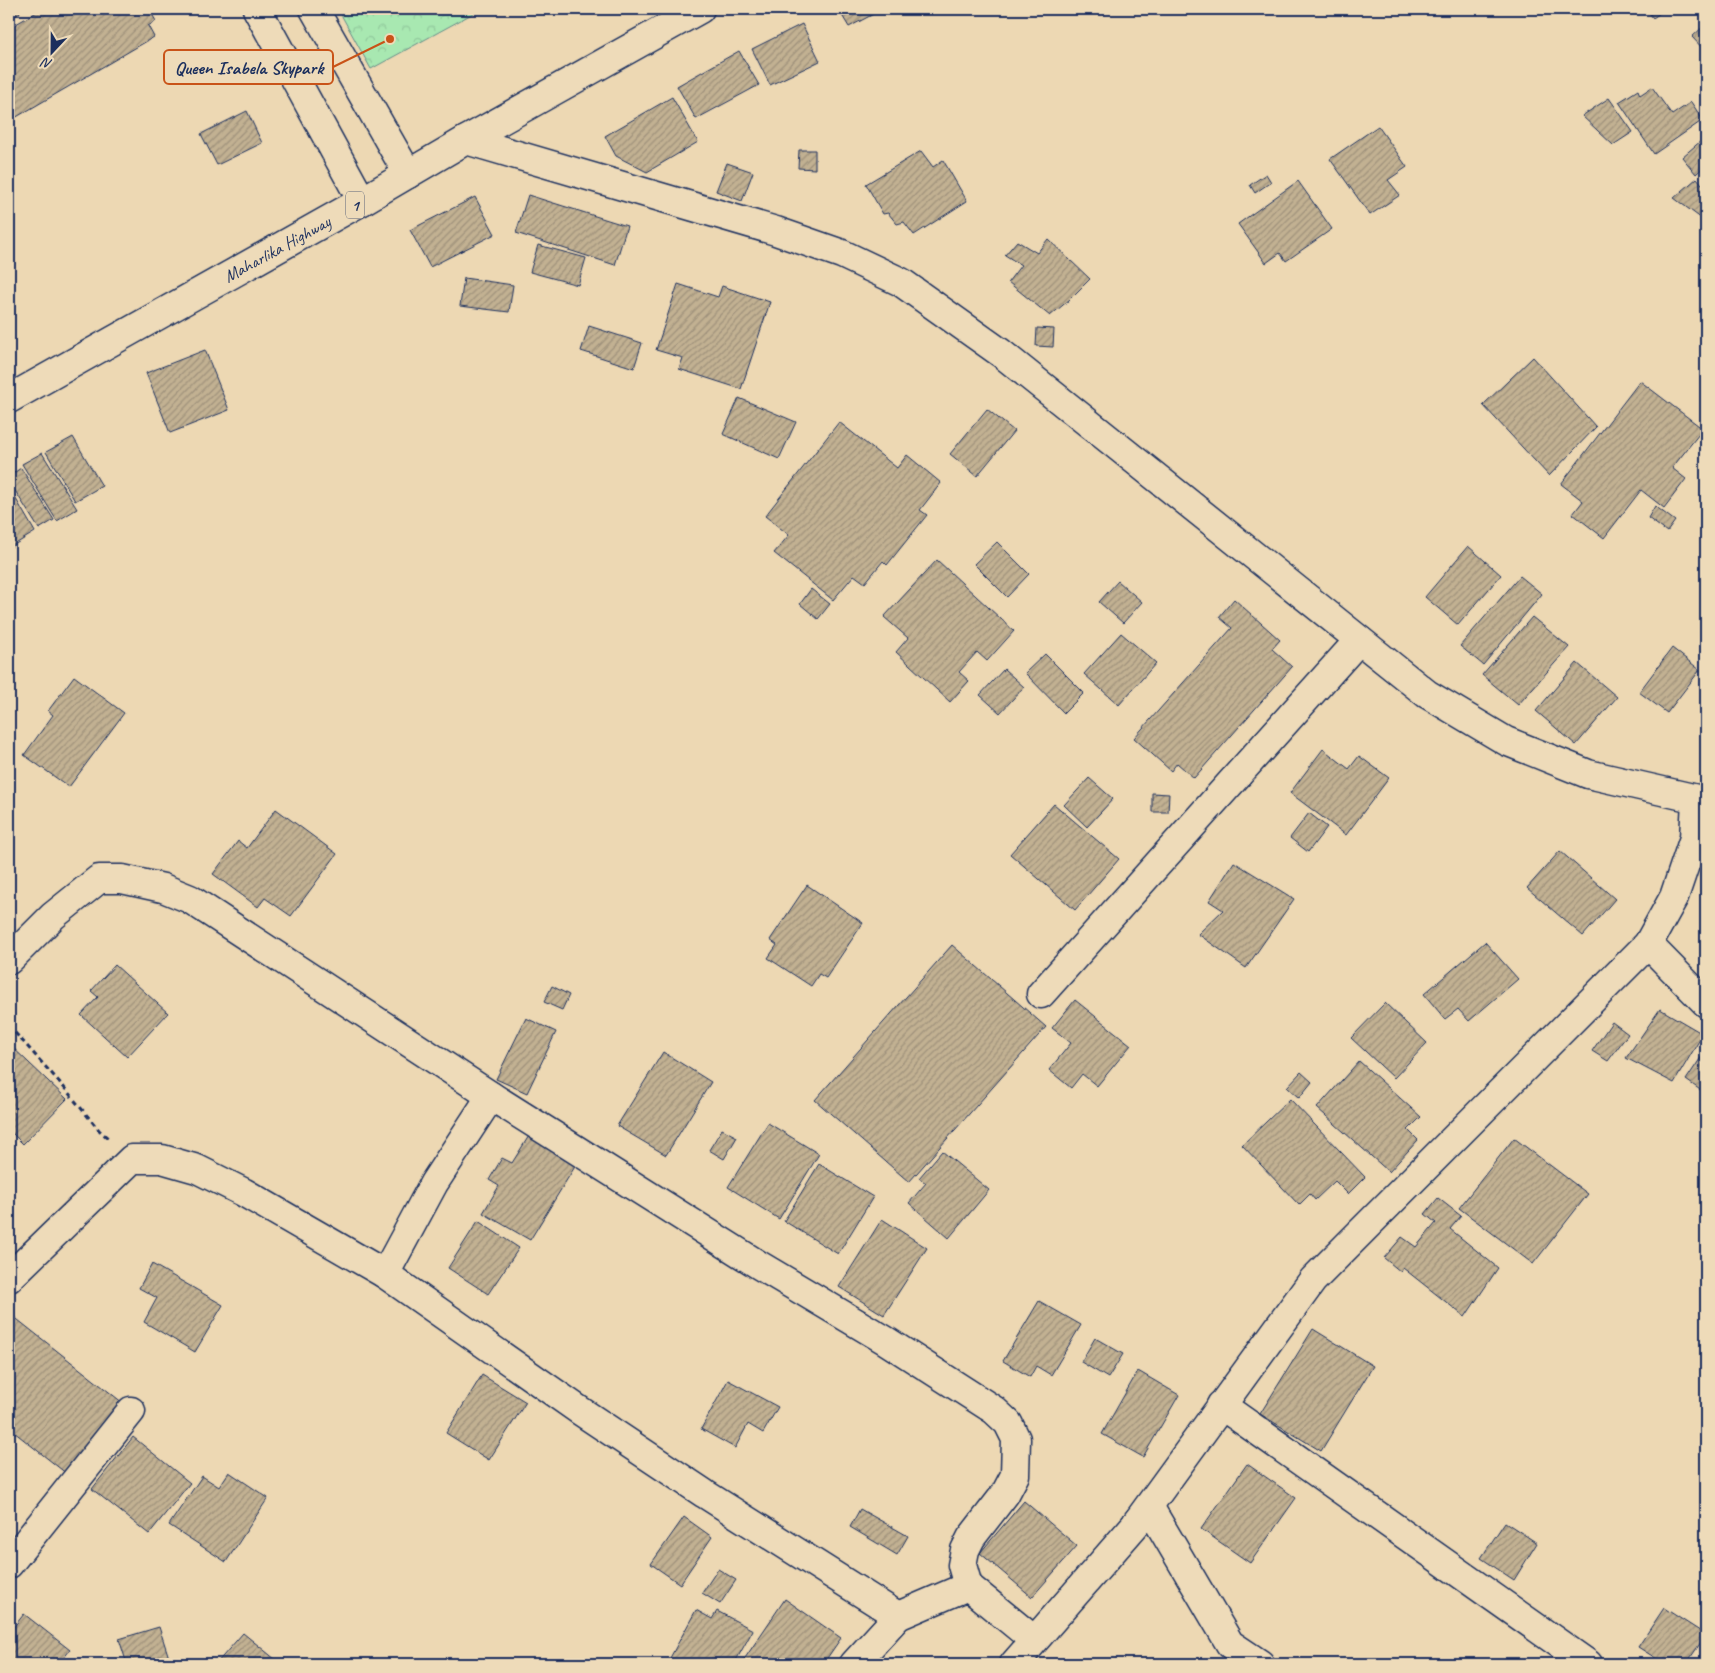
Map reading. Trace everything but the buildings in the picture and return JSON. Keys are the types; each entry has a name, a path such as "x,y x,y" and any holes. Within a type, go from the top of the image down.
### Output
{"main road":[{"path":"257,9 362,201"},
{"path":"314,9 408,174"},
{"name":"Maharlika Highway","path":"9,399 700,9"},
{"path":"466,140 776,231 842,254 901,282 1001,353 1427,694 1506,741 1588,774 1701,800 1694,838 1674,897 1648,944 1313,1280 1136,1522 1150,1508"},
{"path":"1041,994 1359,640"},
{"path":"9,960 53,916 99,880 122,879 163,888 190,899 491,1096 759,1265 885,1340 994,1410 1008,1423 1016,1439 1015,1475 1005,1494 971,1538 965,1550 962,1565 968,1586 1034,1640"},
{"path":"1648,944 1706,1003"},
{"path":"385,1274 434,1183 491,1096"},
{"path":"9,1278 132,1160 162,1159 197,1169 243,1192 385,1274 579,1410 705,1494 898,1616"},
{"path":"1221,1405 1588,1664"},
{"path":"9,1564 131,1410"},
{"path":"1014,1664 1150,1508"},
{"path":"1150,1508 1230,1644 1260,1664"},
{"path":"854,1664 898,1616 968,1586"}],"path":[{"path":"9,1026 99,1130 132,1160"}],"green space":[{"path":"338,9 481,9 371,69"}],"place":[{"name":"Queen Isabela Skypark","path":"390,39"}]}
